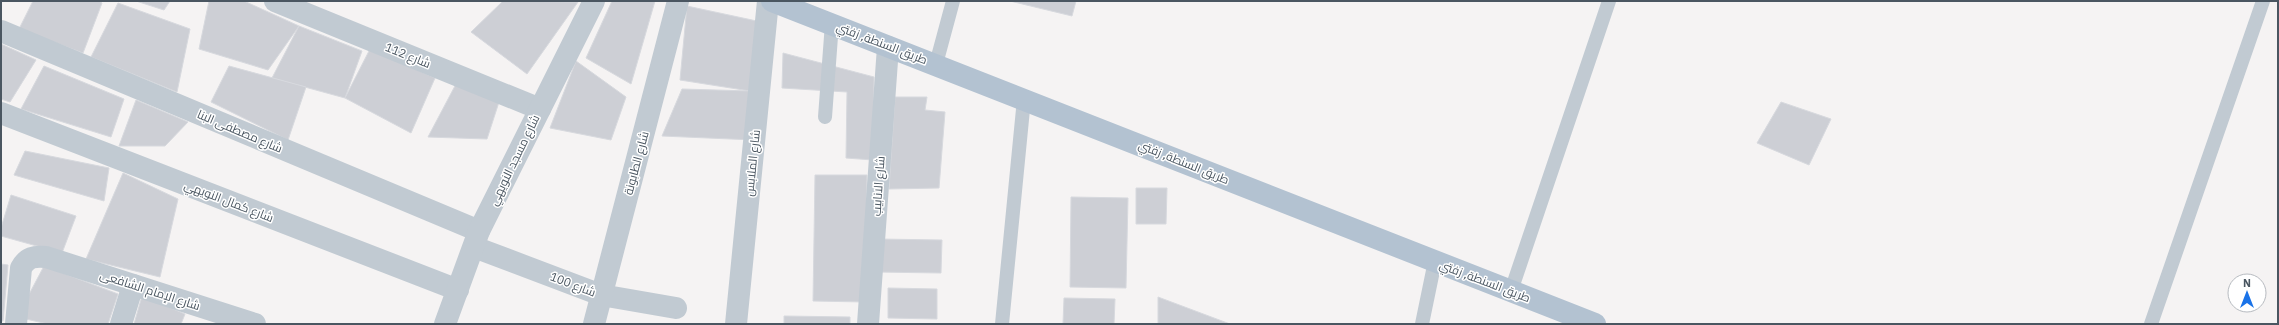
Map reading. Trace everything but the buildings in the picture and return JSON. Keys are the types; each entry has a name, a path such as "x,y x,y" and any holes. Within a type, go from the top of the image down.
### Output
{"main road":[{"name":"طريق السنطة, زفتي","path":"772,1 832,23 888,47 936,64 1595,324"}],"street":[{"name":"شارع 112","path":"276,1 540,109"},
{"name":"شارع مسجد النويهي","path":"445,324 476,239 594,1"},
{"name":"شارع الطابونة","path":"594,324 678,1"},
{"name":"شارع الملابس","path":"736,324 768,1"},
{"name":"شارع مصطفى البنا","path":"1,31 476,239"},
{"name":"شارع الانابيب","path":"868,324 888,47"},
{"name":"شارع كمال النويهي","path":"1,113 458,290"},
{"name":"شارع 100","path":"476,239 601,295 676,308"},
{"name":"شارع الإمام الشافعى","path":"16,324 21,268 24,262 34,256 46,257 243,322"},
{"path":"121,324 133,285"}],"lane":[{"path":"936,64 953,1"},
{"path":"1511,291 1609,1"},
{"path":"2151,324 2263,1"},
{"path":"825,117 832,23"},
{"path":"1002,324 1024,99"},
{"path":"1422,324 1435,261"}]}
